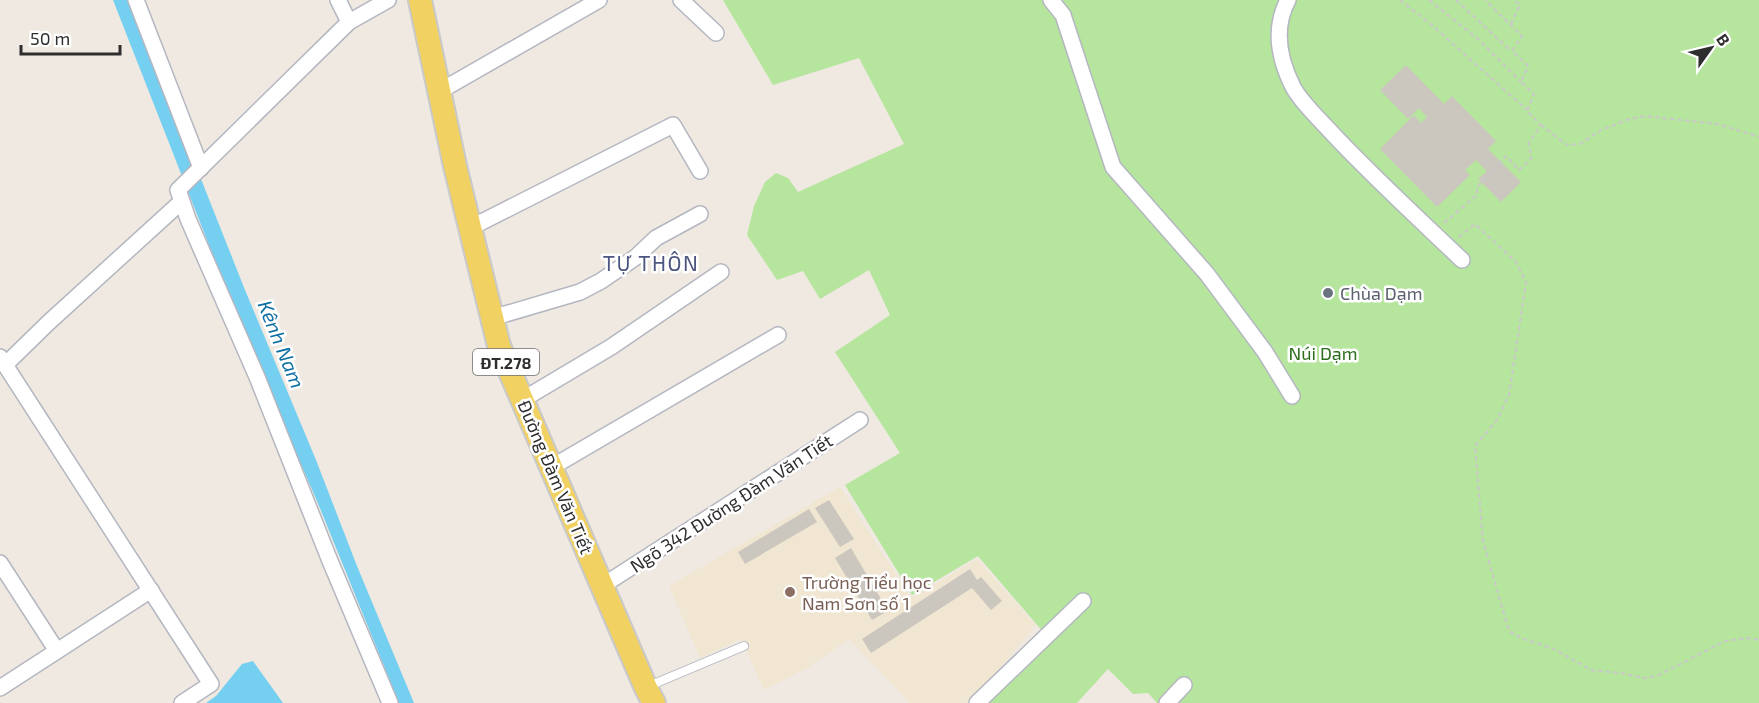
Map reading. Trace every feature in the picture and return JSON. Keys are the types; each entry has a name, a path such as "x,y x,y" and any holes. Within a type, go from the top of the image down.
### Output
{"main road":[{"name":"Đường Đàm Văn Tiết","path":"420,0 470,228 499,346 650,695"}],"street":[{"path":"136,0 201,168"},
{"path":"338,0 349,22"},
{"path":"182,703 210,684 2,361 57,315 180,196 201,168 349,22 388,0"},
{"path":"440,91 599,0"},
{"path":"681,0 716,33"},
{"path":"1051,0 1064,15 1113,167 1207,274 1265,352 1292,396"},
{"path":"1288,0 1280,18 1278,30 1280,51 1294,89 1368,171 1462,260"},
{"path":"470,228 673,125 700,171"},
{"path":"180,196 257,376 330,561 390,703"},
{"path":"492,318 580,292 601,281 636,257 656,238 700,214"},
{"path":"522,400 611,347 721,272"},
{"path":"552,467 778,335"},
{"name":"Ngõ 342 Đường Đàm Văn Tiết","path":"602,586 860,420"},
{"path":"0,563 57,651"},
{"path":"0,688 151,590"},
{"path":"977,703 1083,601"},
{"path":"1167,703 1185,685"}],"lane":[{"path":"650,695 744,646"}],"path":[{"path":"1400,0 1434,27 1541,125 1567,145 1580,144 1601,130 1645,116 1718,124 1759,137"},
{"path":"1429,0 1478,39 1534,93 1527,111"},
{"path":"1456,0 1528,66 1521,82"},
{"path":"1485,0 1522,36 1512,51"},
{"path":"1514,0 1520,5"},
{"path":"1511,24 1522,0"},
{"path":"1433,233 1477,195 1477,187 1506,156 1519,170 1531,159 1529,143 1541,125"},
{"path":"1447,246 1475,224 1516,262 1526,282 1509,395 1497,420 1475,446 1483,541 1509,631 1521,638 1554,649 1591,670 1644,678 1657,676 1725,640 1748,638 1759,640"}],"shaded area":[{"name":"Trường Tiểu học Nam Sơn số 1","path":"840,487 911,598 977,559 1036,625 993,676 966,703 910,703 849,639 809,667 764,690 741,639 700,658 669,586"}],"green space":[{"name":"Núi Dạm","path":"723,0 1759,0 1759,703 1157,703 1148,693 1133,694 1108,669 1077,703 987,703 1050,640 978,556 912,595 845,485 900,453 835,352 890,315 869,270 820,299 803,271 777,280 747,235 754,206 765,182 776,173 788,178 798,192 904,144 859,58 773,85"}],"water":[{"name":"Kênh Nam","path":"113,0 130,0 245,290 414,703 399,703 317,501 236,314"},
{"path":"253,661 283,703 206,703 216,696 242,664"}],"building":[{"path":"1406,65 1444,104 1452,96 1496,141 1488,149 1521,182 1501,202 1478,179 1487,171 1476,160 1465,170 1470,175 1437,207 1380,149 1414,115 1421,123 1427,117 1419,108 1408,119 1380,90"},
{"path":"829,500 854,539 840,547 815,508"},
{"path":"809,509 817,522 745,564 738,552"},
{"path":"851,548 888,611 872,620 835,558"},
{"path":"970,569 977,580 981,577 1002,601 991,610 972,588 871,653 862,639"}],"place":[{"name":"Chùa Dạm","path":"1328,293"},
{"name":"Trường Tiểu học Nam Sơn số 1","path":"790,592"}],"district":[{"name":"TỰ THÔN","path":"651,262"}]}
